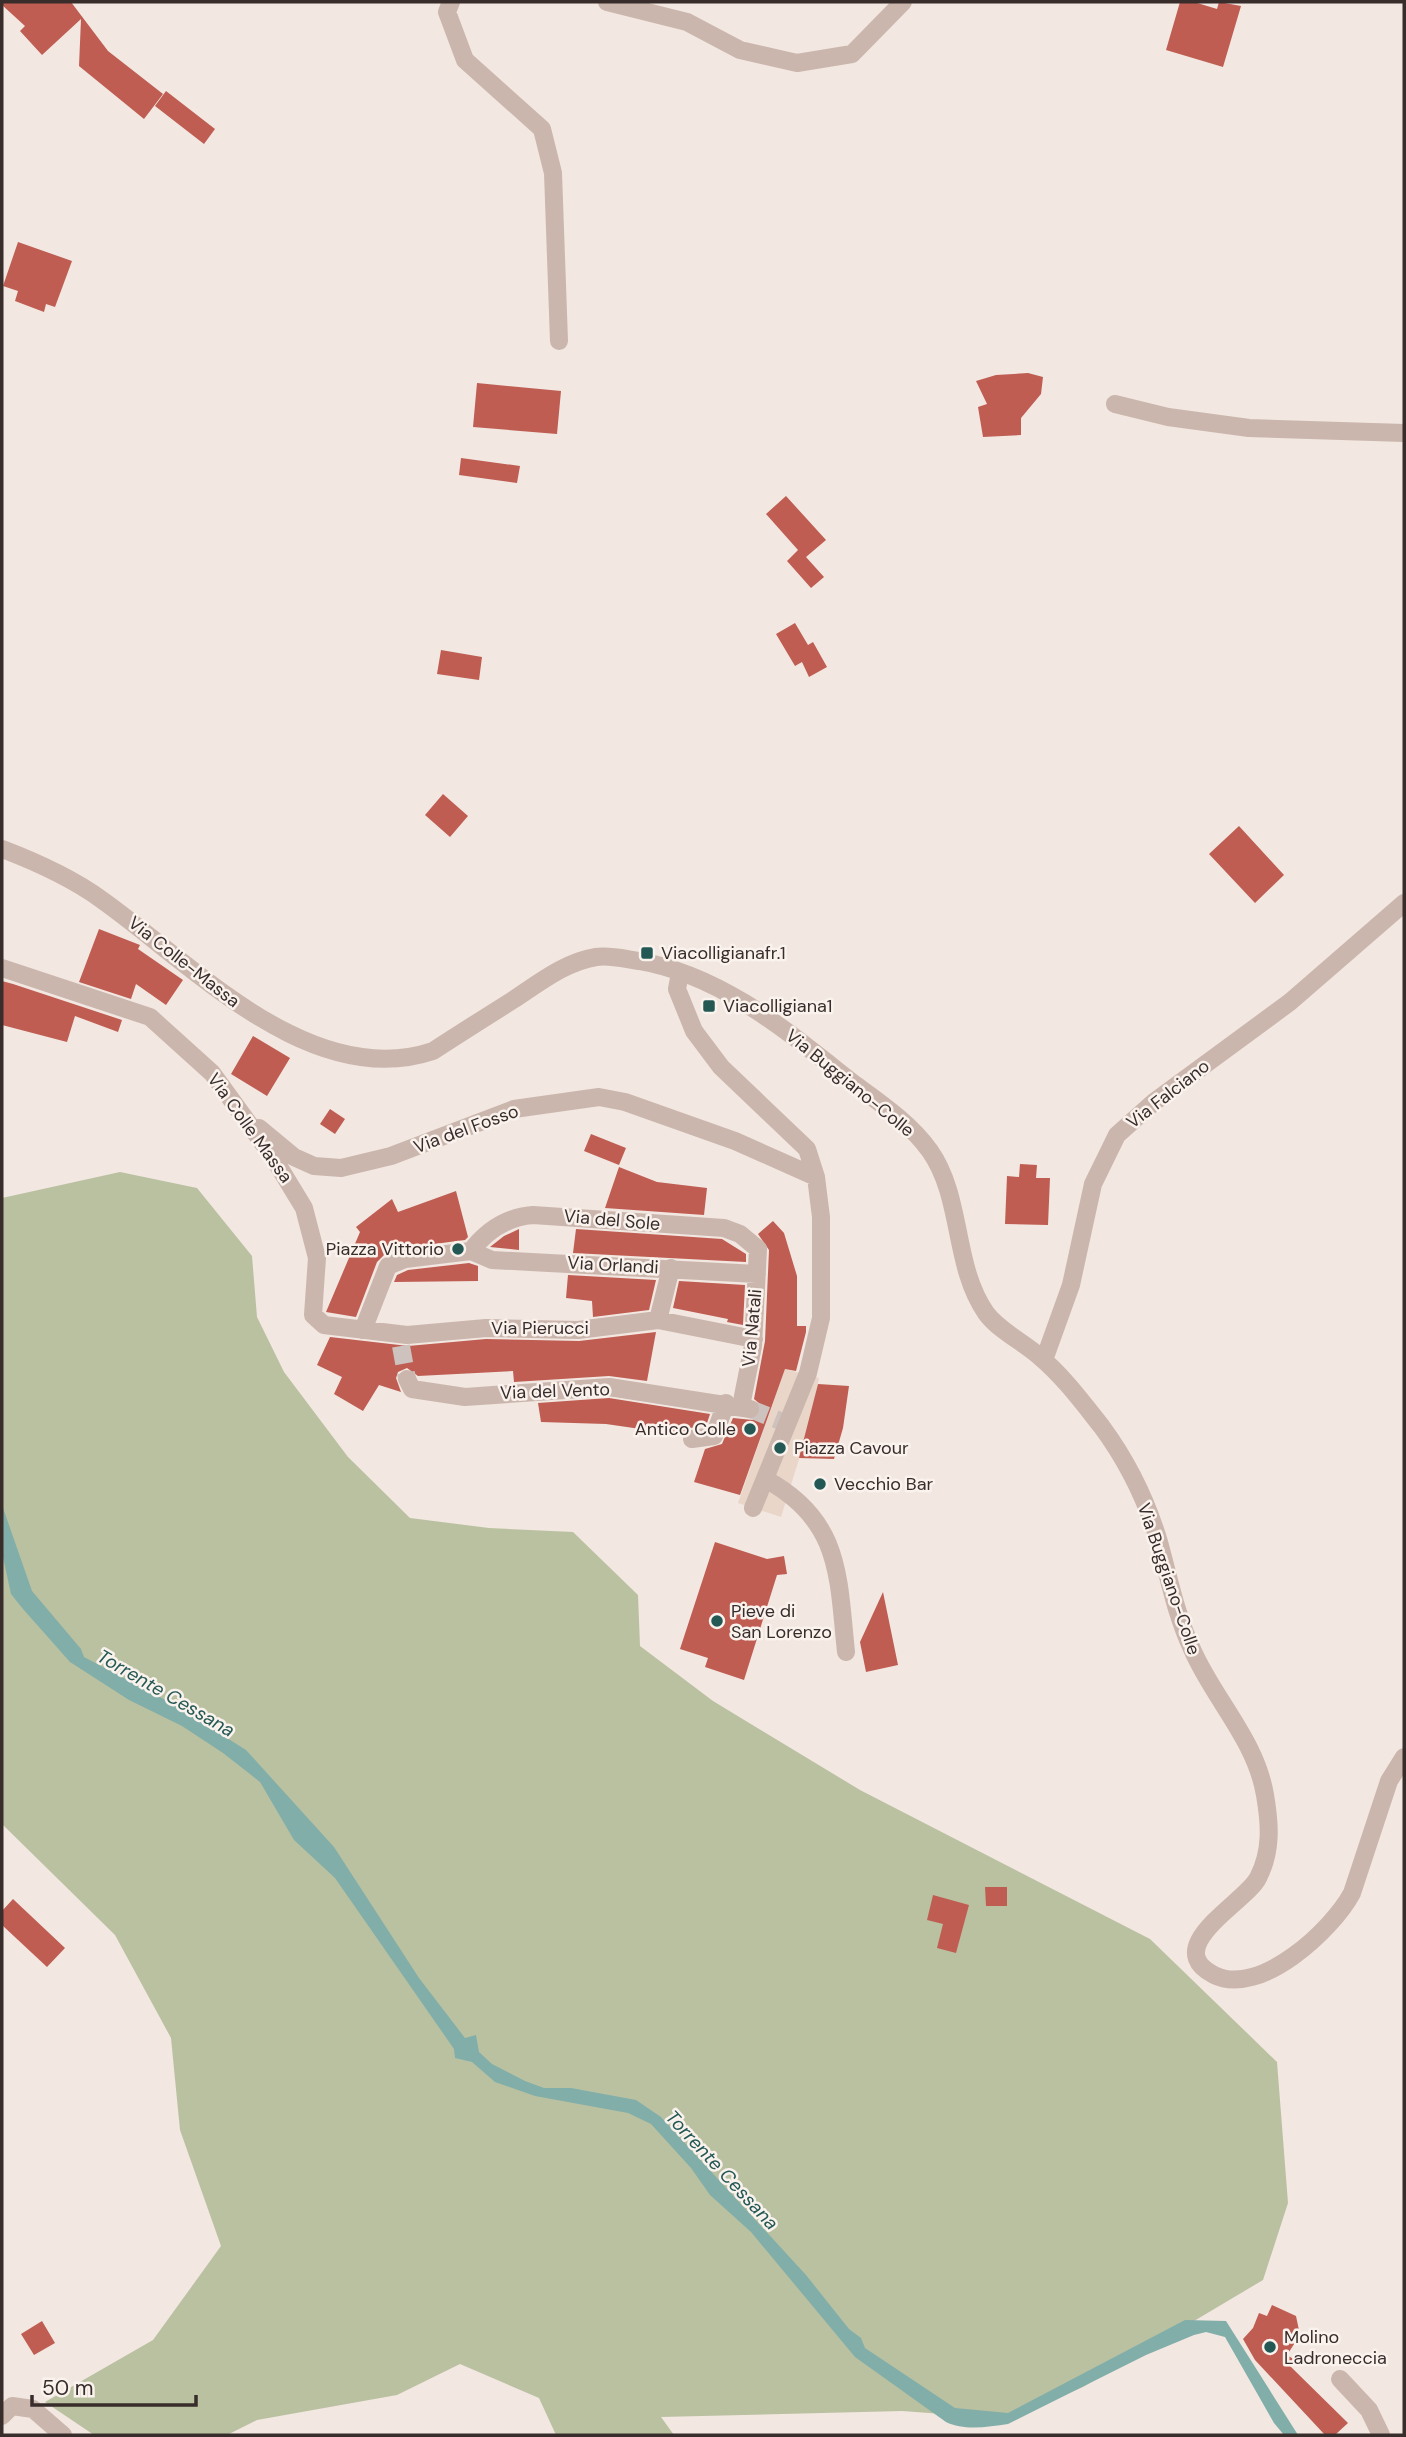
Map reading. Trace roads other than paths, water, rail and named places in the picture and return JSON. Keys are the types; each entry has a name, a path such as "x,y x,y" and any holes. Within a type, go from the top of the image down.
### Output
{"street":[{"path":"451,2 447,12 466,60 542,129 553,173 559,341"},
{"path":"607,2 687,22 740,50 797,64 852,54 903,2"},
{"path":"1115,404 1168,417 1249,428 1404,433"},
{"name":"Via Colle-Massa","path":"2,849 33,860 99,898 226,998 267,1022 317,1044 377,1059 403,1059 433,1051 580,960 611,957 646,962 680,972"},
{"name":"Via Falciano","path":"1044,1360 1071,1285 1093,1184 1117,1135 1153,1102 1290,1002 1404,903"},
{"name":"Via Colle Massa","path":"2,968 150,1017 212,1073 304,1208 317,1258 313,1315 324,1325"},
{"path":"680,972 677,989 694,1031 721,1068 807,1149 816,1177 821,1217 821,1318 808,1373 753,1508"},
{"name":"Via Buggiano-Colle","path":"680,972 732,994 753,1008 912,1130 931,1153 941,1173 972,1282 983,1309 992,1321 1044,1360 1103,1429 1122,1458 1158,1540 1190,1647 1247,1744 1263,1785 1269,1823 1267,1855 1258,1880 1246,1896 1216,1917 1203,1932 1197,1945 1199,1959 1210,1973 1218,1977 1244,1978 1268,1970 1318,1938 1344,1908 1352,1893 1389,1781 1404,1757"},
{"name":"Via del Fosso","path":"245,1118 294,1157 314,1166 341,1168 390,1156 514,1109 599,1097 625,1102 734,1141 816,1177"},
{"name":"Via del Sole","path":"471,1251 500,1223 517,1217 553,1215 724,1228 740,1234 758,1249"},
{"name":"Via Natali","path":"692,1439 714,1436 739,1406 754,1339 758,1249"},
{"path":"363,1330 388,1266 409,1258 471,1251"},
{"name":"Via Orlandi","path":"471,1251 492,1260 757,1274"},
{"path":"658,1320 671,1268"},
{"name":"Via Pierucci","path":"324,1325 363,1330 401,1340 486,1328 578,1330 658,1320 754,1339"},
{"name":"Via del Vento","path":"407,1379 412,1389 465,1397 513,1391 609,1387 739,1406"},
{"path":"765,1479 788,1491 814,1515 820,1527 836,1563 846,1652"},
{"path":"1340,2379 1369,2410 1381,2435"},
{"path":"2,2416 12,2406 33,2409 63,2435"}],"water":[{"path":"2,1505 32,1591 81,1649 84,1657 173,1704 246,1750 334,1847 419,1978 465,2038 476,2035 479,2052 492,2064 544,2088 571,2088 636,2100 661,2117 806,2275 849,2329 861,2338 865,2348 955,2408 1008,2413 1185,2320 1226,2321 1298,2435 1284,2435 1274,2423 1225,2337 1206,2332 1146,2355 1008,2424 984,2427 960,2427 946,2422 855,2357 751,2232 710,2195 691,2168 651,2124 628,2113 535,2096 495,2082 472,2062 455,2058 454,2049 335,1878 294,1840 260,1782 182,1726 129,1700 70,1662 23,1609 11,1594 3,1557"}],"tunnel":[{"path":"401,1346 407,1379"},
{"path":"750,1409 788,1424"}],"place":[{"name":"Viacolligianafr.1","path":"647,953"},
{"name":"Viacolligiana1","path":"709,1006"},
{"name":"Piazza Vittorio","path":"458,1249"},
{"name":"Antico Colle","path":"750,1429"},
{"name":"Piazza Cavour","path":"780,1448"},
{"name":"Vecchio Bar","path":"820,1484"},
{"name":"Pieve di San Lorenzo","path":"717,1621"},
{"name":"Molino Ladroneccia","path":"1270,2347"}],"water label":[{"name":"Torrente Cessana","path":"166,1693"},
{"name":"Torrente Cessana","path":"722,2170"}]}
